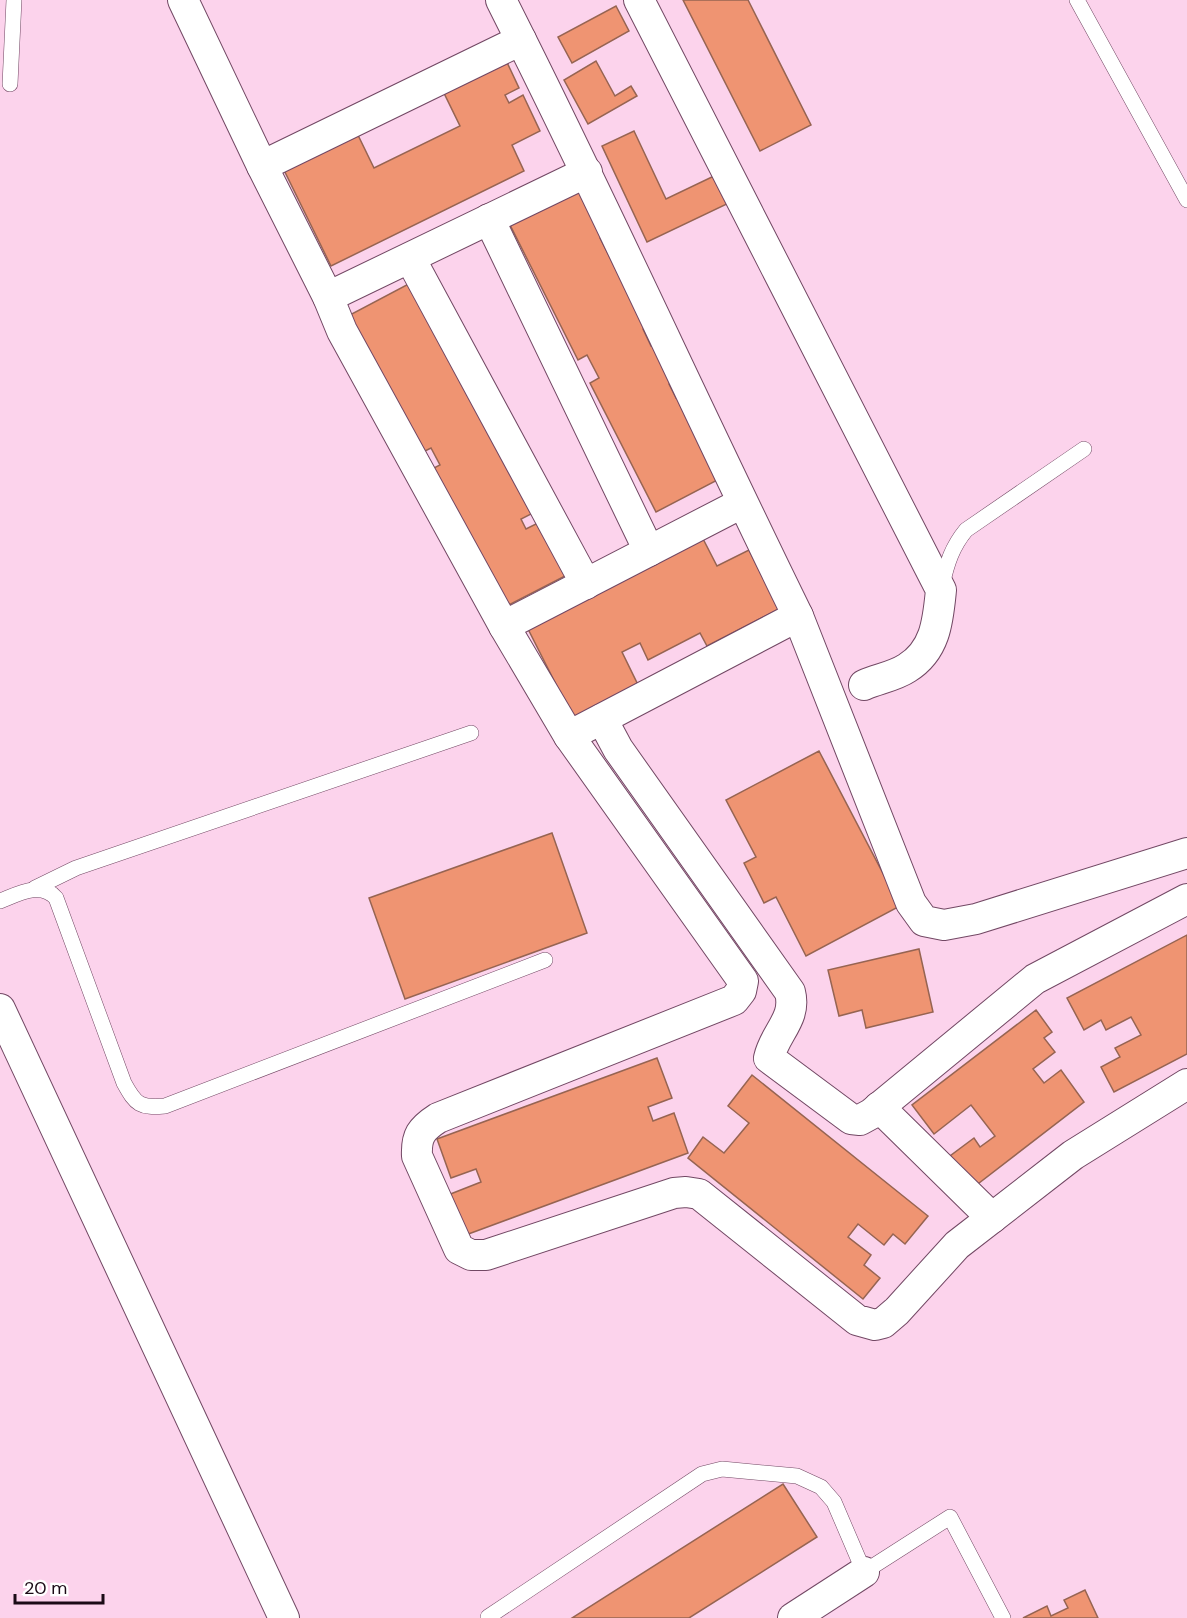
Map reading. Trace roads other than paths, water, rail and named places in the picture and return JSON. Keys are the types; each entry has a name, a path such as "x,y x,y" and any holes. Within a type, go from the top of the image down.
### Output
{"street":[{"path":"183,0 262,166 328,297 342,331 504,626 568,736 742,981 741,991 734,1000 438,1118 425,1126 417,1142 417,1156 459,1249 471,1256 486,1255 674,1193 699,1194 857,1320 875,1325 883,1323 897,1311 957,1245 1073,1155 1187,1084"},
{"path":"501,0 587,172 798,616 911,903 924,921 944,925 976,919 1187,853"},
{"path":"639,0 941,590 937,628 920,658 906,669 864,685"},
{"path":"262,166 520,40"},
{"path":"328,297 587,172"},
{"path":"489,219 649,551"},
{"path":"410,258 586,584"},
{"path":"504,626 742,502"},
{"path":"568,736 798,616"},
{"path":"602,719 618,749 790,992 793,1004 791,1013 772,1046 769,1058 851,1119 860,1120 879,1107 1035,979 1187,899"},
{"path":"0,1009 284,1618"},
{"path":"879,1107 992,1218"},
{"path":"793,1618 864,1572"}],"lane":[{"path":"10,84 14,0"},
{"path":"1077,0 1187,201"},
{"path":"941,590 948,558 955,543 966,530 1084,449"},
{"path":"0,901 35,888 76,868 471,733"},
{"path":"35,888 50,891 56,898 124,1083 134,1100 146,1108 165,1106 545,960"},
{"path":"488,1617 702,1474 722,1469 797,1476 821,1487 834,1502 864,1572 950,1517 1003,1618"}]}
